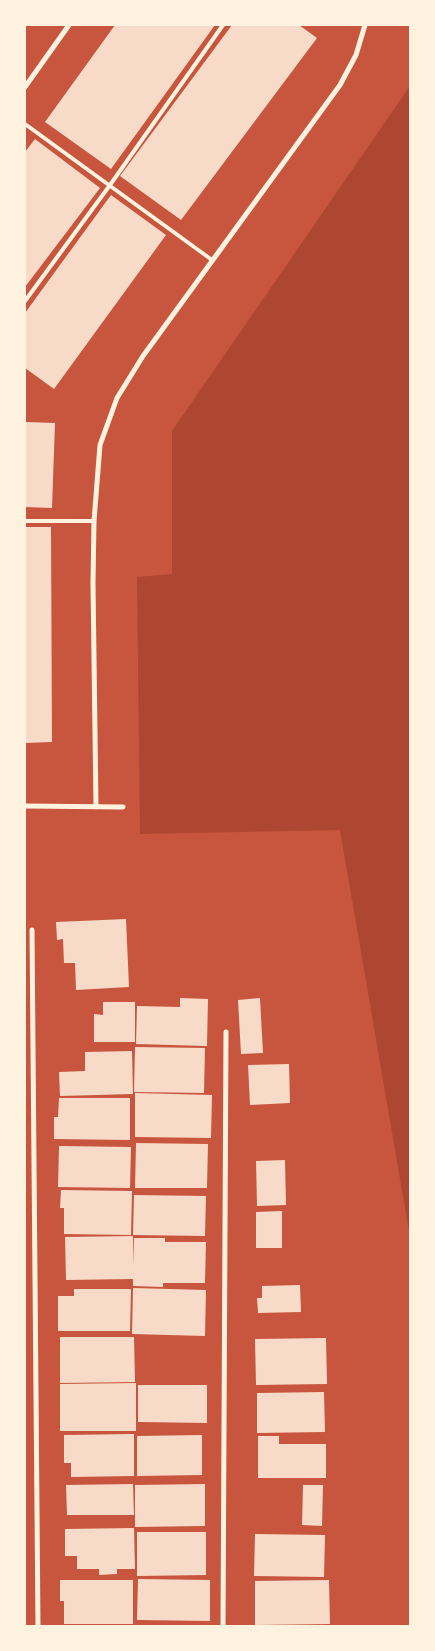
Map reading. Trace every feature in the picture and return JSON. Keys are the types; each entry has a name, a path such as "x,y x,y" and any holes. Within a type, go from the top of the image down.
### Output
{"street":[{"path":"26,85 69,25"},
{"path":"96,807 93,583 94,521 100,445 117,398 143,356 340,86 356,55 365,25"},
{"path":"25,806 123,807"},
{"path":"32,930 38,1626"},
{"path":"223,1626 226,1032"}],"lane":[{"path":"25,301 223,25"},
{"path":"25,124 212,260"},
{"path":"25,521 94,521"}],"shaded area":[{"path":"410,86 410,1237 340,830 140,834 137,577 172,574 172,431"}],"building":[{"path":"115,25 215,25 111,169 45,122"},
{"path":"232,25 299,25 317,38 181,220 120,176"},
{"path":"35,139 100,188 25,287 25,152"},
{"path":"111,195 166,235 54,389 25,368 25,313"},
{"path":"25,422 55,423 52,508 25,507"},
{"path":"25,527 51,527 52,742 25,743"},
{"path":"126,919 129,987 76,990 75,963 64,963 63,939 57,940 56,922"},
{"path":"180,998 208,999 207,1046 136,1044 137,1006 180,1007"},
{"path":"260,998 263,1053 241,1054 238,1000"},
{"path":"103,1002 135,1002 135,1042 94,1042 94,1014 103,1015"},
{"path":"135,1047 205,1048 204,1093 134,1092"},
{"path":"132,1051 133,1094 60,1096 59,1072 85,1071 85,1052"},
{"path":"289,1064 290,1103 250,1105 248,1065"},
{"path":"135,1093 212,1095 211,1138 135,1137"},
{"path":"59,1098 130,1098 130,1140 54,1139 54,1117 58,1117"},
{"path":"136,1143 208,1144 207,1188 135,1188"},
{"path":"59,1146 131,1147 130,1188 58,1187"},
{"path":"285,1160 286,1205 257,1206 256,1161"},
{"path":"61,1190 132,1191 131,1235 64,1234 64,1208 60,1208"},
{"path":"134,1195 206,1196 205,1236 133,1235"},
{"path":"282,1211 282,1248 256,1248 256,1212"},
{"path":"133,1236 133,1266 134,1238 165,1238 165,1242 206,1242 205,1283 163,1283 163,1287 133,1286 133,1279 66,1280 65,1237"},
{"path":"300,1285 301,1312 258,1313 257,1298 262,1298 262,1286"},
{"path":"133,1288 206,1290 205,1336 132,1334"},
{"path":"74,1289 131,1289 130,1331 58,1331 58,1296 74,1296"},
{"path":"60,1337 134,1337 135,1382 60,1383"},
{"path":"326,1338 327,1384 256,1385 255,1339"},
{"path":"136,1383 136,1431 60,1431 60,1384"},
{"path":"138,1385 207,1385 207,1423 138,1422"},
{"path":"324,1392 325,1432 257,1433 257,1393"},
{"path":"134,1434 134,1476 71,1477 71,1463 64,1463 64,1435"},
{"path":"202,1435 202,1475 137,1476 137,1436"},
{"path":"258,1436 279,1436 279,1444 326,1444 326,1478 258,1478"},
{"path":"133,1484 134,1515 67,1515 66,1485"},
{"path":"205,1484 205,1526 135,1527 135,1485"},
{"path":"303,1485 323,1485 322,1526 302,1525"},
{"path":"134,1528 135,1569 117,1569 117,1574 99,1575 99,1569 77,1569 77,1556 65,1556 65,1529"},
{"path":"137,1532 206,1532 206,1575 137,1576"},
{"path":"255,1534 325,1535 324,1577 254,1576"},
{"path":"138,1579 210,1580 210,1621 137,1620"},
{"path":"60,1580 133,1580 133,1624 64,1624 64,1601 60,1601"},
{"path":"329,1580 330,1624 255,1625 255,1581"}]}
